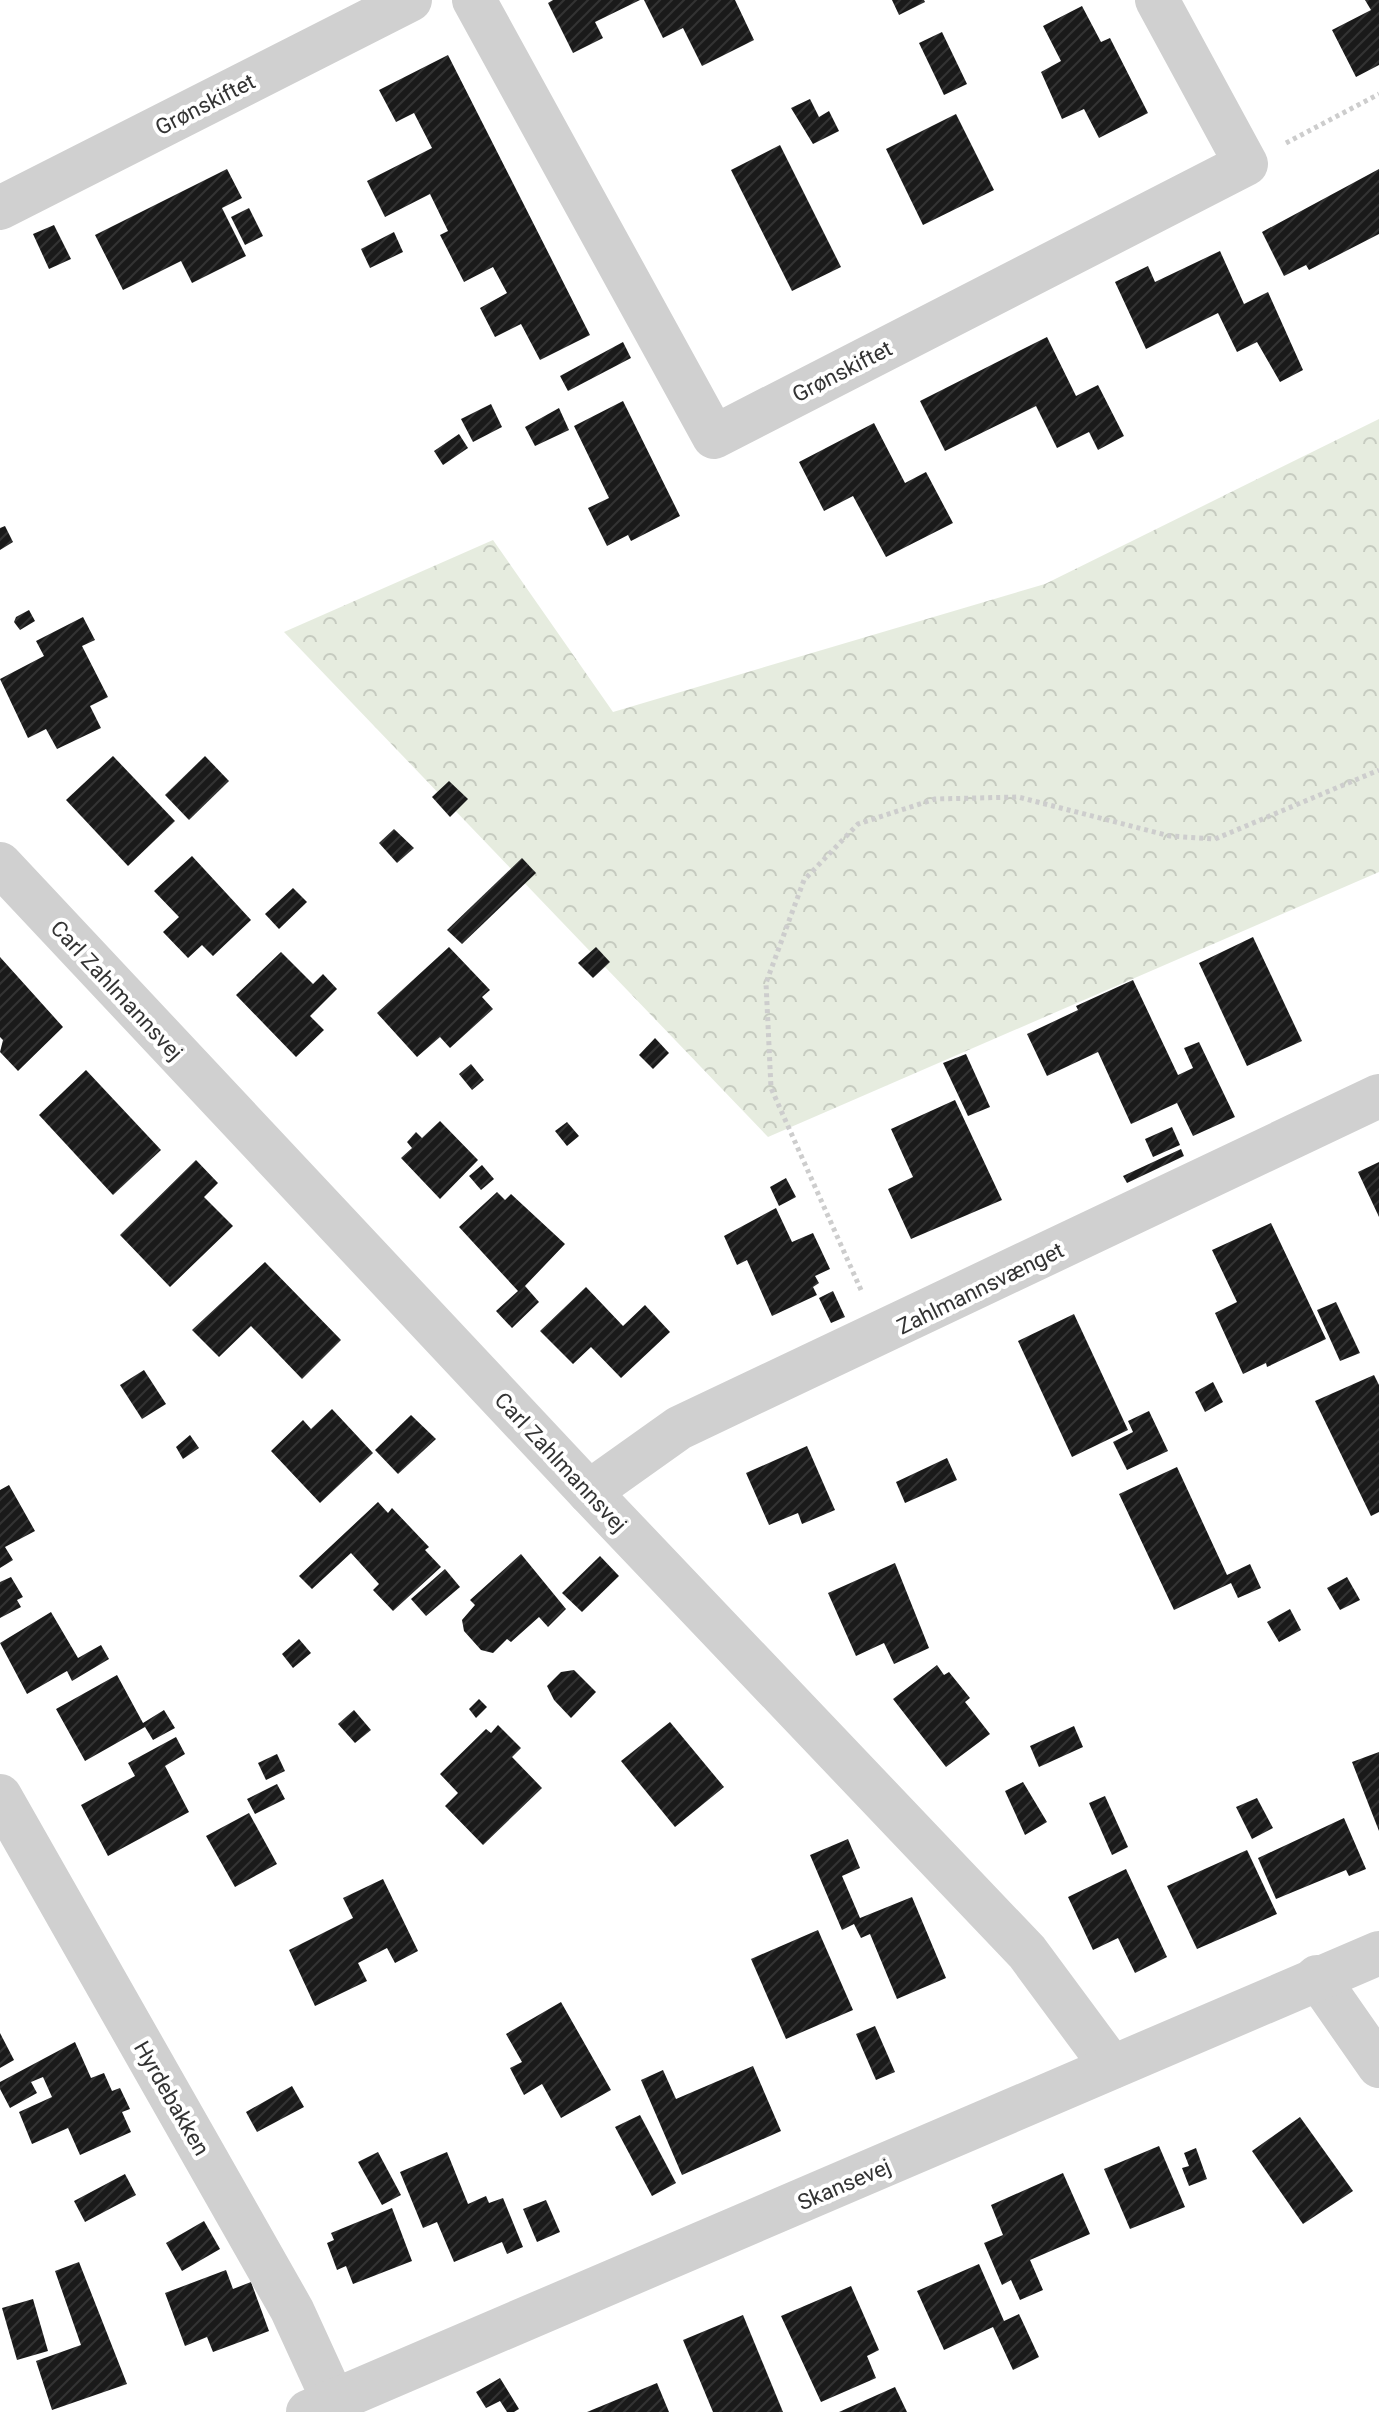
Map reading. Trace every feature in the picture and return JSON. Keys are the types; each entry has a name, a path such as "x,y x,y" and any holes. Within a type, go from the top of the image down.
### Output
{"street":[{"name":"Grønskiftet","path":"0,208 410,0"},
{"name":"Grønskiftet","path":"474,0 714,437 1246,164"},
{"path":"1157,0 1246,164"},
{"name":"Carl Zahlmannsvej","path":"0,864 589,1492 1027,1952 1112,2067"},
{"name":"Zahlmannsvænget","path":"589,1492 679,1428 881,1335 1379,1096"},
{"name":"Hyrdebakken","path":"0,1796 292,2310 322,2408"},
{"name":"Skansevej","path":"322,2408 1317,1977 1379,1953"},
{"path":"1317,1977 1379,2066"}],"path":[{"path":"1246,164 1379,94"},
{"path":"881,1335 771,1088 766,983 804,880 858,824 935,799 1018,797 1170,836 1215,839 1379,770"}],"green space":[{"path":"1379,419 1379,872 768,1137 284,632 493,540 613,712 1045,584"}],"building":[{"path":"553,0 640,0 595,22 603,38 573,53 548,3"},
{"path":"644,0 735,0 754,40 702,66 683,28 663,38"},
{"path":"892,0 924,0 925,2 899,15"},
{"path":"1365,0 1379,0 1379,65 1356,77 1332,30 1371,10"},
{"path":"1082,6 1101,42 1110,38 1148,113 1099,138 1084,109 1062,119 1041,72 1061,61 1043,26"},
{"path":"942,32 967,84 944,95 919,43"},
{"path":"448,55 590,335 540,360 521,324 495,337 480,308 507,293 493,267 464,282 440,235 448,231 430,194 385,217 367,181 432,148 414,113 396,122 379,90"},
{"path":"810,99 819,117 829,111 839,131 813,144 791,108"},
{"path":"956,114 994,190 923,225 886,149"},
{"path":"780,145 841,267 792,291 731,170"},
{"path":"227,169 242,198 222,208 246,256 192,283 181,261 123,290 95,235"},
{"path":"1379,169 1379,234 1309,270 1306,265 1284,276 1262,232"},
{"path":"249,208 263,236 245,245 231,217"},
{"path":"54,225 71,259 49,269 33,234"},
{"path":"394,232 403,252 370,268 361,249"},
{"path":"1220,251 1244,304 1268,292 1303,370 1280,382 1257,342 1237,352 1218,313 1146,349 1115,282 1148,266 1155,282"},
{"path":"1047,337 1076,396 1098,385 1124,436 1098,450 1089,432 1057,448 1036,406 945,451 920,401"},
{"path":"623,342 631,358 568,391 560,376"},
{"path":"623,401 680,516 631,541 628,535 607,546 588,508 609,498 574,426"},
{"path":"491,404 502,427 473,442 461,419"},
{"path":"559,408 569,430 535,446 525,427"},
{"path":"874,423 905,483 926,472 953,523 886,557 853,496 824,511 799,462"},
{"path":"459,434 468,448 443,465 434,451"},
{"path":"5,526 13,542 0,550 0,528"},
{"path":"29,610 35,621 20,630 14,622 16,617"},
{"path":"83,617 95,640 82,646 108,697 90,706 101,728 57,749 46,729 28,738 0,679 44,656 36,641"},
{"path":"113,756 175,821 128,866 66,800"},
{"path":"205,756 229,781 189,820 165,795"},
{"path":"449,781 468,799 450,817 432,797"},
{"path":"394,829 414,848 397,863 379,843"},
{"path":"192,856 251,920 213,956 202,945 188,958 163,932 179,917 154,891"},
{"path":"522,858 536,873 462,944 447,930"},
{"path":"293,888 307,902 279,929 265,914"},
{"path":"1253,937 1302,1041 1247,1066 1199,963"},
{"path":"449,947 490,990 482,997 493,1009 450,1048 440,1037 417,1057 377,1013"},
{"path":"596,947 610,962 593,978 578,963"},
{"path":"281,952 313,984 323,974 337,989 310,1016 324,1030 296,1057 236,995"},
{"path":"0,957 63,1027 18,1071 0,1052 3,1040 0,1037"},
{"path":"1133,980 1178,1075 1193,1068 1184,1048 1199,1042 1235,1117 1193,1136 1177,1103 1131,1124 1098,1052 1047,1076 1027,1034 1078,1010 1076,1006"},
{"path":"655,1038 669,1053 653,1069 639,1055"},
{"path":"966,1054 990,1107 968,1116 943,1063"},
{"path":"471,1064 484,1080 472,1090 459,1074"},
{"path":"86,1070 161,1150 113,1195 39,1115"},
{"path":"955,1100 1002,1200 911,1239 888,1189 913,1177 891,1129"},
{"path":"440,1121 478,1160 440,1199 401,1158 412,1148 407,1142 416,1132 422,1138"},
{"path":"567,1122 579,1136 567,1146 555,1131"},
{"path":"1172,1127 1180,1145 1153,1157 1145,1139"},
{"path":"1181,1149 1184,1156 1127,1183 1123,1176"},
{"path":"196,1160 218,1183 204,1197 233,1226 170,1287 120,1235"},
{"path":"1379,1162 1379,1217 1358,1172"},
{"path":"482,1165 494,1179 481,1190 469,1176"},
{"path":"786,1178 796,1197 779,1206 770,1187"},
{"path":"497,1192 505,1200 511,1194 565,1244 525,1286 539,1302 512,1328 496,1311 518,1291 459,1227"},
{"path":"776,1208 792,1242 813,1233 830,1269 815,1276 819,1283 813,1287 817,1295 772,1316 747,1260 737,1265 724,1236"},
{"path":"1271,1223 1326,1339 1267,1367 1266,1363 1243,1374 1215,1313 1237,1302 1212,1250"},
{"path":"265,1262 341,1340 302,1379 251,1326 219,1357 192,1330"},
{"path":"586,1287 623,1326 645,1305 670,1332 621,1378 591,1347 573,1364 540,1331"},
{"path":"833,1291 845,1317 831,1323 819,1298"},
{"path":"1336,1302 1360,1353 1340,1361 1317,1310"},
{"path":"1074,1314 1128,1430 1072,1457 1018,1341"},
{"path":"144,1370 166,1404 142,1419 120,1385"},
{"path":"1374,1375 1379,1385 1379,1512 1371,1516 1315,1401"},
{"path":"1213,1382 1223,1402 1205,1412 1195,1392"},
{"path":"332,1409 373,1453 320,1503 271,1451 303,1420 311,1429"},
{"path":"1149,1411 1168,1451 1127,1470 1113,1442 1133,1432 1128,1421"},
{"path":"411,1415 436,1439 398,1474 375,1450"},
{"path":"190,1435 199,1448 183,1459 176,1447"},
{"path":"807,1446 835,1510 802,1524 798,1513 769,1525 746,1473"},
{"path":"947,1458 957,1480 905,1503 896,1482"},
{"path":"1177,1467 1227,1575 1250,1564 1261,1588 1238,1598 1231,1583 1174,1610 1119,1494"},
{"path":"9,1485 35,1531 5,1547 13,1560 0,1568 0,1490"},
{"path":"378,1502 388,1513 392,1508 429,1547 425,1550 441,1567 393,1611 373,1590 379,1584 351,1553 312,1589 299,1576"},
{"path":"521,1554 566,1609 548,1627 539,1617 511,1642 507,1639 493,1653 481,1650 464,1631 462,1620 475,1605 470,1600"},
{"path":"600,1556 619,1576 582,1612 562,1593"},
{"path":"895,1563 929,1648 894,1664 884,1643 856,1656 828,1593"},
{"path":"445,1569 460,1587 426,1616 411,1599"},
{"path":"11,1577 23,1597 17,1600 21,1607 0,1618 0,1582"},
{"path":"1347,1577 1360,1600 1340,1610 1327,1588"},
{"path":"1290,1609 1301,1630 1279,1642 1267,1622"},
{"path":"51,1612 78,1658 101,1645 109,1659 72,1681 67,1671 27,1694 0,1643"},
{"path":"299,1639 311,1653 293,1668 282,1654"},
{"path":"937,1665 944,1675 949,1672 970,1698 965,1702 990,1734 946,1767 893,1699"},
{"path":"574,1670 596,1692 571,1718 554,1700 547,1686 561,1672"},
{"path":"117,1675 143,1723 164,1710 175,1728 153,1740 145,1727 85,1761 56,1709"},
{"path":"479,1699 487,1707 476,1718 469,1709"},
{"path":"354,1710 371,1730 355,1743 338,1724"},
{"path":"670,1722 724,1787 675,1827 621,1761"},
{"path":"498,1725 521,1748 512,1757 542,1788 483,1845 445,1806 458,1793 440,1774 486,1729 491,1733"},
{"path":"1074,1726 1083,1747 1039,1767 1030,1746"},
{"path":"176,1737 185,1754 165,1766 189,1812 108,1856 81,1805 135,1776 128,1763"},
{"path":"1379,1752 1379,1831 1352,1762"},
{"path":"277,1754 285,1771 266,1780 258,1763"},
{"path":"1023,1782 1047,1822 1025,1835 1005,1791"},
{"path":"277,1784 285,1799 255,1814 247,1799"},
{"path":"1105,1796 1128,1847 1112,1855 1089,1803"},
{"path":"1257,1798 1273,1828 1252,1839 1236,1807"},
{"path":"249,1813 277,1864 235,1887 206,1836"},
{"path":"1344,1818 1366,1869 1349,1876 1346,1870 1276,1899 1258,1858"},
{"path":"848,1839 860,1868 842,1876 860,1918 912,1897 946,1978 897,1999 870,1934 861,1938 854,1924 842,1930 810,1855"},
{"path":"1247,1850 1277,1914 1197,1949 1167,1886"},
{"path":"1126,1869 1167,1957 1135,1973 1118,1938 1093,1950 1068,1897"},
{"path":"383,1879 418,1951 395,1963 387,1948 358,1963 367,1981 315,2006 289,1950 353,1918 343,1898"},
{"path":"818,1930 853,2010 786,2039 751,1959"},
{"path":"561,2002 611,2090 561,2118 542,2084 524,2095 510,2068 522,2062 506,2034"},
{"path":"875,2026 895,2072 876,2080 856,2034"},
{"path":"0,2033 14,2060 0,2068"},
{"path":"75,2042 91,2078 104,2073 112,2091 120,2088 130,2109 122,2112 131,2132 80,2155 68,2128 32,2144 19,2112 52,2097 43,2077 31,2082 37,2093 10,2108 0,2089 0,2082"},
{"path":"753,2066 781,2131 682,2175 641,2080 663,2070 676,2099"},
{"path":"292,2086 304,2107 257,2132 246,2112"},
{"path":"640,2115 676,2183 652,2196 615,2127"},
{"path":"1300,2117 1353,2191 1303,2224 1252,2151"},
{"path":"1159,2146 1185,2207 1130,2229 1104,2169"},
{"path":"1196,2148 1207,2179 1189,2186 1182,2168 1189,2166 1184,2153"},
{"path":"378,2152 401,2195 382,2205 358,2162"},
{"path":"447,2152 468,2204 486,2196 489,2203 503,2198 523,2247 507,2254 502,2242 454,2262 437,2222 423,2228 400,2172"},
{"path":"1063,2173 1090,2234 1030,2260 1043,2290 1020,2300 1011,2280 1002,2285 984,2243 1003,2235 991,2205"},
{"path":"125,2174 136,2195 85,2222 74,2201"},
{"path":"546,2200 560,2232 537,2242 523,2209"},
{"path":"392,2208 412,2261 353,2284 346,2266 337,2270 327,2243 334,2240 331,2233"},
{"path":"204,2221 220,2249 182,2271 166,2243"},
{"path":"79,2262 127,2384 52,2410 36,2361 81,2345 55,2271"},
{"path":"979,2264 1004,2321 1019,2314 1039,2357 1013,2370 993,2327 944,2350 917,2291"},
{"path":"226,2270 233,2289 251,2282 269,2331 213,2352 207,2337 185,2346 165,2293"},
{"path":"851,2286 879,2350 867,2356 876,2378 821,2402 781,2316"},
{"path":"33,2299 48,2351 17,2360 2,2308"},
{"path":"743,2315 783,2412 713,2412 683,2340"},
{"path":"500,2378 519,2409 514,2412 507,2412 500,2401 486,2408 476,2392"},
{"path":"657,2383 669,2412 587,2412"},
{"path":"895,2387 907,2412 839,2412"}]}
